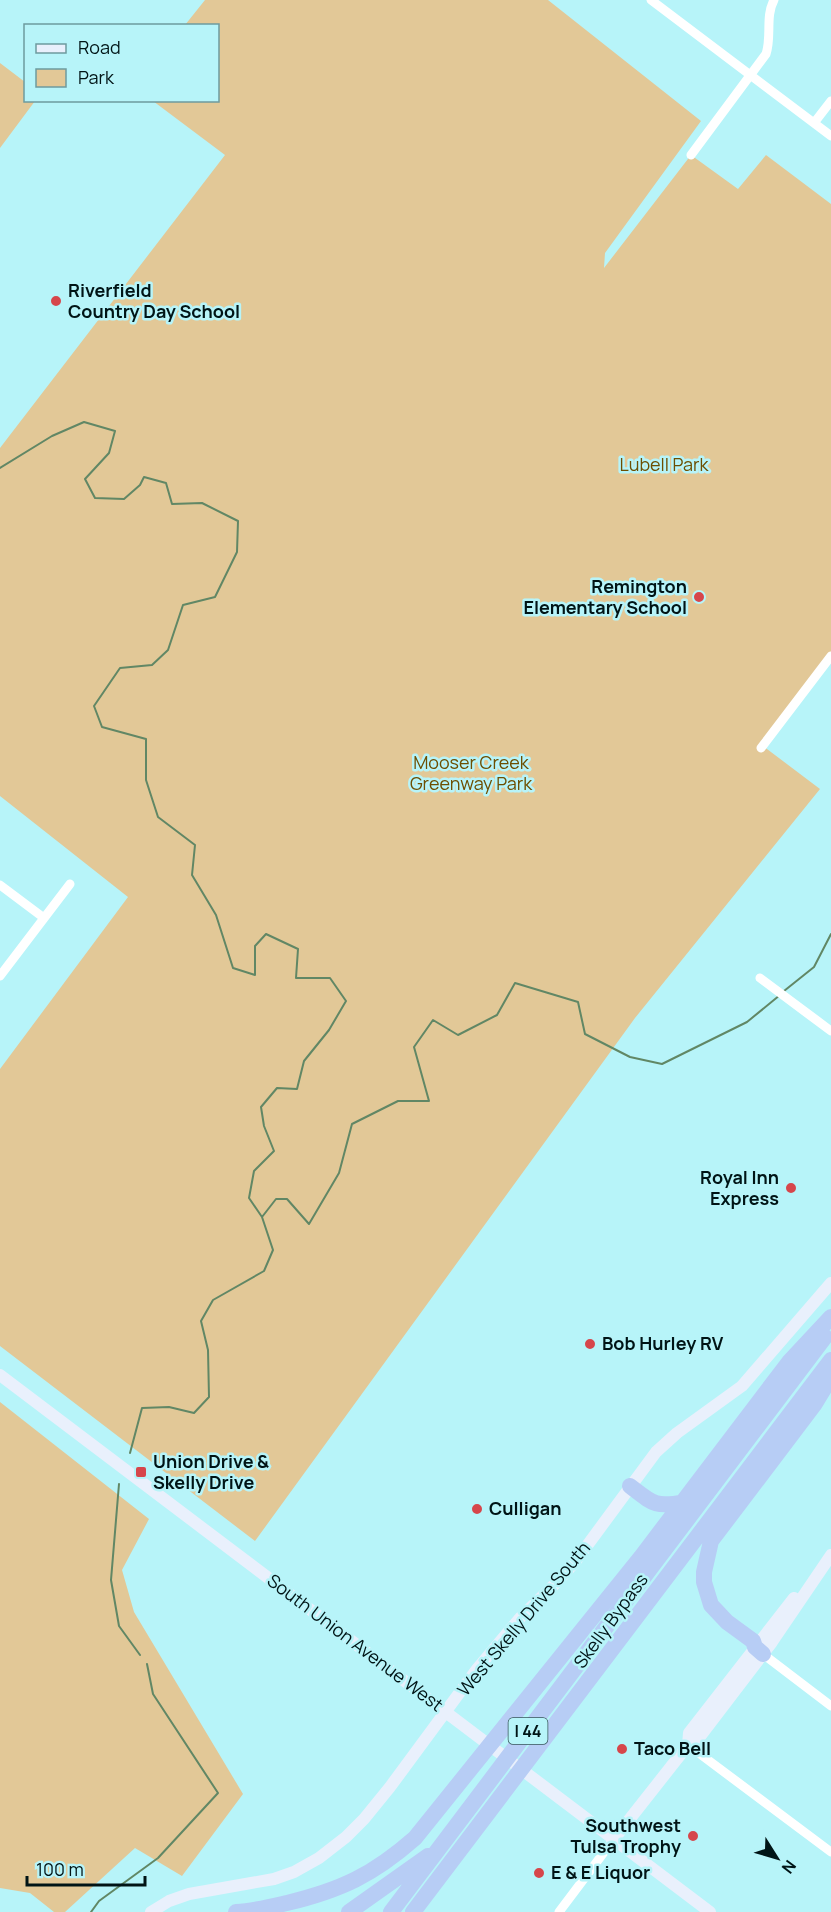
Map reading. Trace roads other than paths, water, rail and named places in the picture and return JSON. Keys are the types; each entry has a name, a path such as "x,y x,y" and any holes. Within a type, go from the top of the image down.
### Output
{"highway":[{"path":"236,1912 254,1911 314,1896 347,1884 401,1850 415,1838 684,1502 789,1362 831,1317"},
{"name":"Skelly Bypass","path":"391,1912 831,1329"},
{"name":"Skelly Bypass","path":"413,1912 831,1360"},
{"path":"759,1651 753,1641 727,1622 711,1605 704,1582 711,1541 814,1405 831,1377"},
{"path":"630,1486 658,1505 684,1502"},
{"path":"349,1912 441,1846"}],"street":[{"path":"651,0 831,136"},
{"path":"691,155 766,54 769,45 770,11 774,0"},
{"path":"814,123 831,100"},
{"path":"761,748 831,656"},
{"path":"0,976 70,884"},
{"path":"0,885 44,918"},
{"path":"760,978 831,1031"},
{"name":"West Skelly Drive South","path":"151,1912 169,1901 189,1894 273,1879 294,1872 319,1858 346,1837 364,1819 447,1713 477,1669 520,1618 575,1562 661,1447 742,1386 831,1282"},
{"name":"South Union Avenue West","path":"0,1375 710,1912"},
{"path":"559,1912 688,1745 698,1739 759,1651 830,1557"},
{"path":"759,1651 831,1706"},
{"path":"688,1745 831,1852"}],"waterway":[{"path":"0,468 52,436 84,422 115,431 109,453 85,479 95,498 124,499 140,485 144,477 166,483 172,504 202,503 238,521 237,552 215,597 183,605 168,650 152,665 120,668 94,706 102,727 146,739 146,780 158,817 195,845 192,875 216,915 233,968 255,975 255,946 266,934 298,949 296,978 330,978 346,1001 329,1030 304,1061 297,1089 277,1088 261,1107 264,1126 274,1151 254,1171 249,1198 262,1217 273,1250 264,1271 213,1300 201,1321 208,1350 209,1397 194,1413 169,1407 142,1408 130,1453"},
{"path":"784,991 814,967 831,934"},
{"path":"262,1217 276,1199 287,1199 309,1224 339,1173 352,1124 398,1101 429,1101 414,1047 433,1020 458,1035 497,1015 515,983 578,1002 585,1034 630,1057 662,1064 747,1022 780,995"},
{"path":"119,1484 111,1580 119,1626 140,1655"},
{"path":"91,1912 99,1901 158,1858 218,1793 153,1694 147,1664"}],"place":[{"name":"Riverfield Country Day School","path":"56,301"},
{"name":"Remington Elementary School","path":"699,597"},
{"name":"Royal Inn Express","path":"791,1188"},
{"name":"Bob Hurley RV","path":"590,1344"},
{"name":"Union Drive & Skelly Drive","path":"141,1472"},
{"name":"Culligan","path":"477,1509"},
{"name":"Taco Bell","path":"622,1749"},
{"name":"Southwest Tulsa Trophy","path":"693,1836"},
{"name":"E & E Liquor","path":"539,1873"}],"park label":[{"name":"Lubell Park","path":"664,465"},
{"name":"Mooser Creek Greenway Park","path":"471,774"}]}
